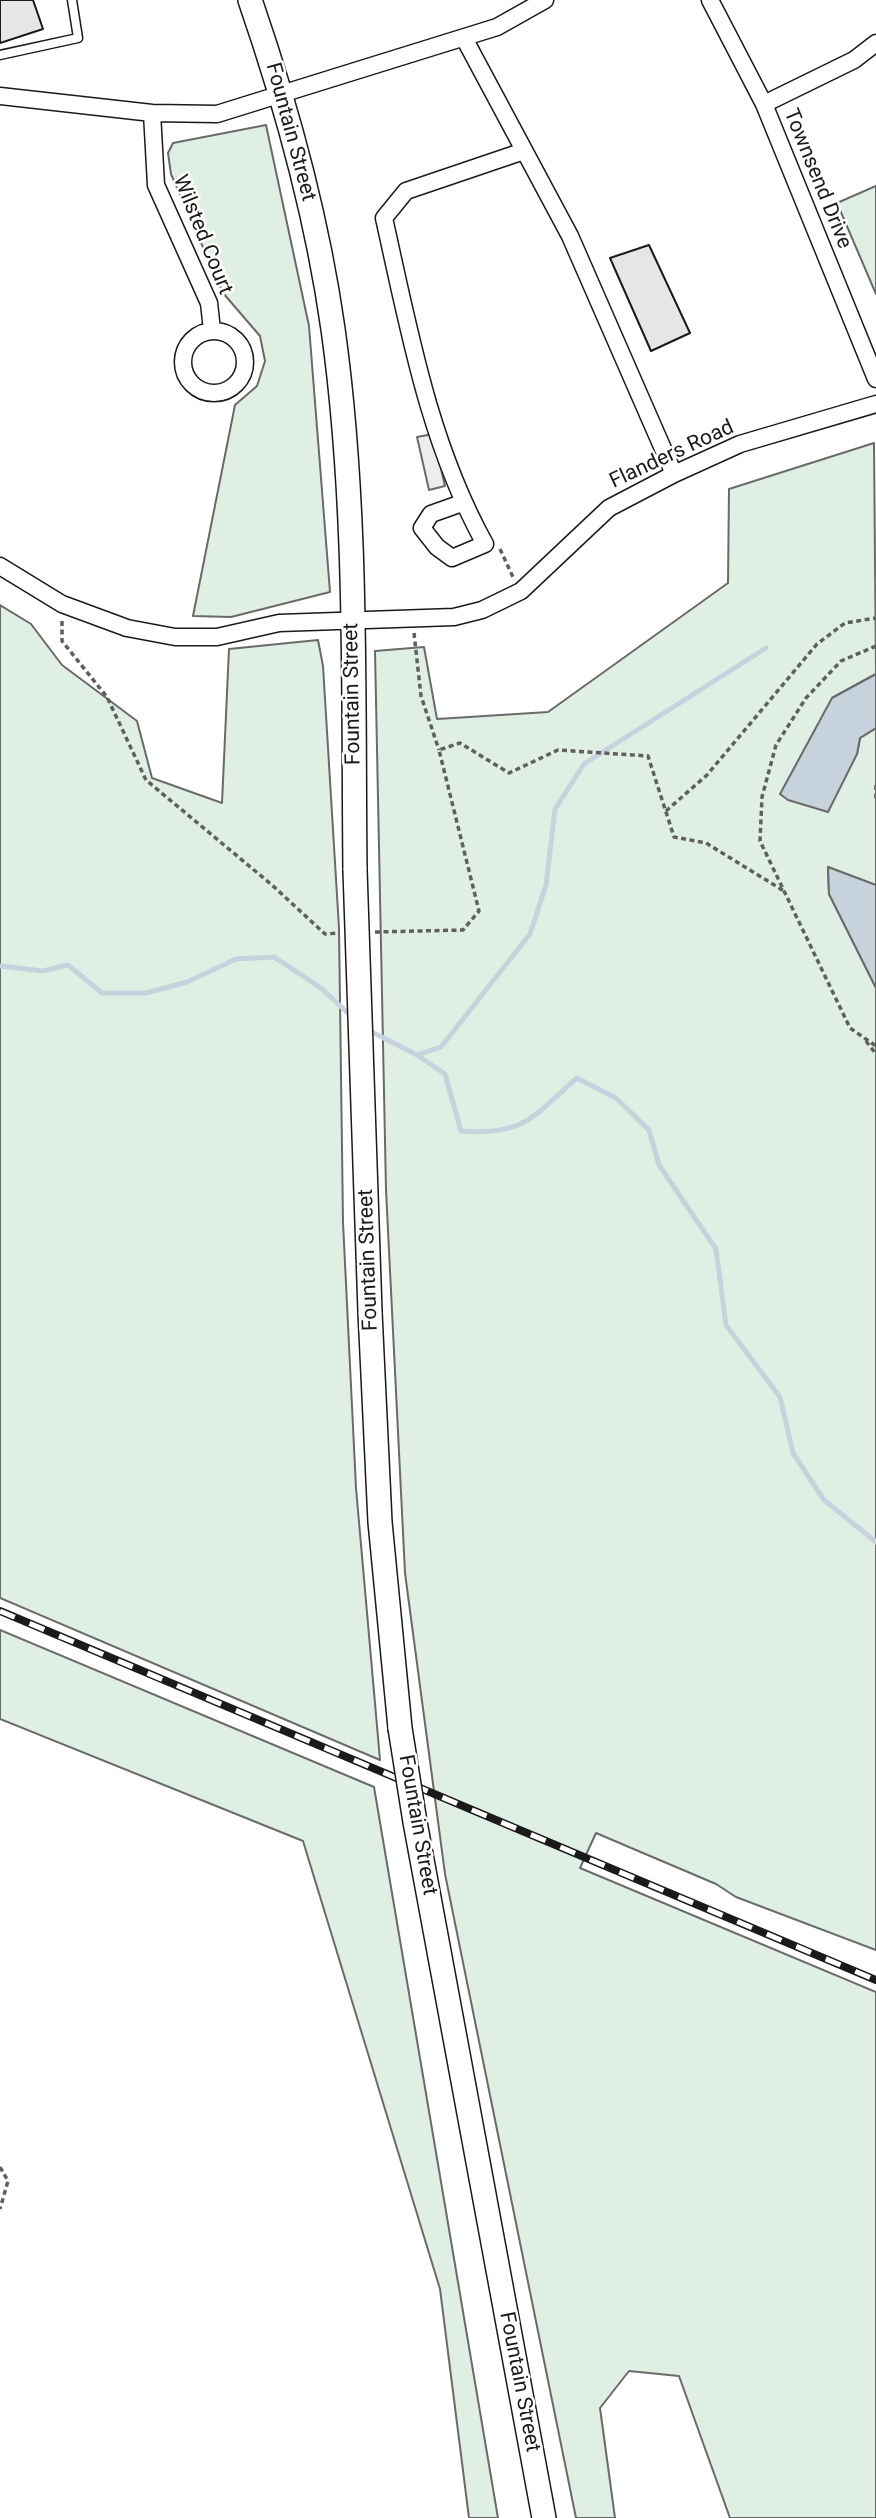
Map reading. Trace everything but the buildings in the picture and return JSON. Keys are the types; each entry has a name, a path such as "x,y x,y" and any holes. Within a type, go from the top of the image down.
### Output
{"main road":[{"name":"Fountain Street","path":"250,0 282,93 319,249 333,330 345,464 352,622 355,870 370,1312 380,1522 400,1728 544,2518"}],"street":[{"path":"0,96 152,113 217,114 497,27 545,0"},
{"name":"Townsend Drive","path":"709,0 764,104 876,379"},
{"path":"464,38 570,236 674,474"},
{"path":"764,104 854,60 876,43"},
{"name":"Wilsted Court","path":"152,113 156,185 209,303 212,330"},
{"path":"462,503 431,514 422,528 437,547 452,558 485,544 462,503 419,380 384,218 406,191 524,151"},
{"path":"212,330 233,336 245,355 243,377 227,392 205,393 187,380 182,359 191,339 212,330"},
{"name":"Flanders Road","path":"0,566 62,604 127,628 175,637 217,637 279,623 454,617 482,610 521,592 609,508 674,474 740,444 876,404"}],"lane":[{"path":"0,55 78,38 72,0"}],"path":[{"path":"485,544 499,548 521,592"},
{"path":"62,604 62,641 107,697 146,780 272,885 325,934 353,933"},
{"path":"367,933 463,930 479,911 439,750 421,696 413,618"},
{"path":"666,811 707,775 817,644 845,623 876,618"},
{"path":"876,646 841,661 806,698 776,745 762,797 760,841 850,1028 876,1046"},
{"path":"439,750 460,743 509,773 558,750 648,756 674,836 706,843 784,891"},
{"path":"876,785 876,802"},
{"path":"863,1037 876,1054"},
{"path":"0,2167 8,2181 0,2208"}],"green space":[{"path":"266,125 309,326 330,592 231,617 193,616 235,405 257,386 265,361 260,336 223,293 171,174 168,153 173,143"},
{"path":"876,186 876,294 837,203"},
{"path":"874,443 876,674 832,698 857,754 860,738 876,728 876,885 828,867 829,894 876,988 876,1950 736,1897 716,1884 596,1833 580,1868 876,1992 876,2518 730,2518 679,2376 629,2371 600,2408 615,2518 576,2518 445,1874 405,1573 386,1190 375,651 424,647 437,719 548,712 728,583 729,489"},
{"path":"0,605 31,624 62,665 137,721 152,778 222,803 229,649 318,640 323,666 339,928 343,1222 356,1488 380,1760 0,1598"},
{"path":"0,1630 374,1787 498,2518 469,2518 440,2289 303,1841 0,1719"}],"shaded area":[{"path":"433,434 445,486 429,490 417,437"},
{"path":"876,674 876,728 860,738 857,754 828,812 788,800 780,794 832,698"},
{"path":"828,867 876,885 876,988 829,894"}],"waterway":[{"path":"417,1055 441,1047 530,934 546,885 555,809 584,764 766,648"},
{"path":"0,966 43,971 68,965 102,993 146,993 187,982 236,959 274,957 321,988 353,1018"},
{"path":"366,1029 417,1055 445,1074 461,1131 500,1130 526,1121 577,1078 616,1098 649,1130 659,1165 716,1249 726,1325 780,1397 793,1453 824,1500 876,1542"}],"railway":[{"path":"0,1611 876,1980"}]}
